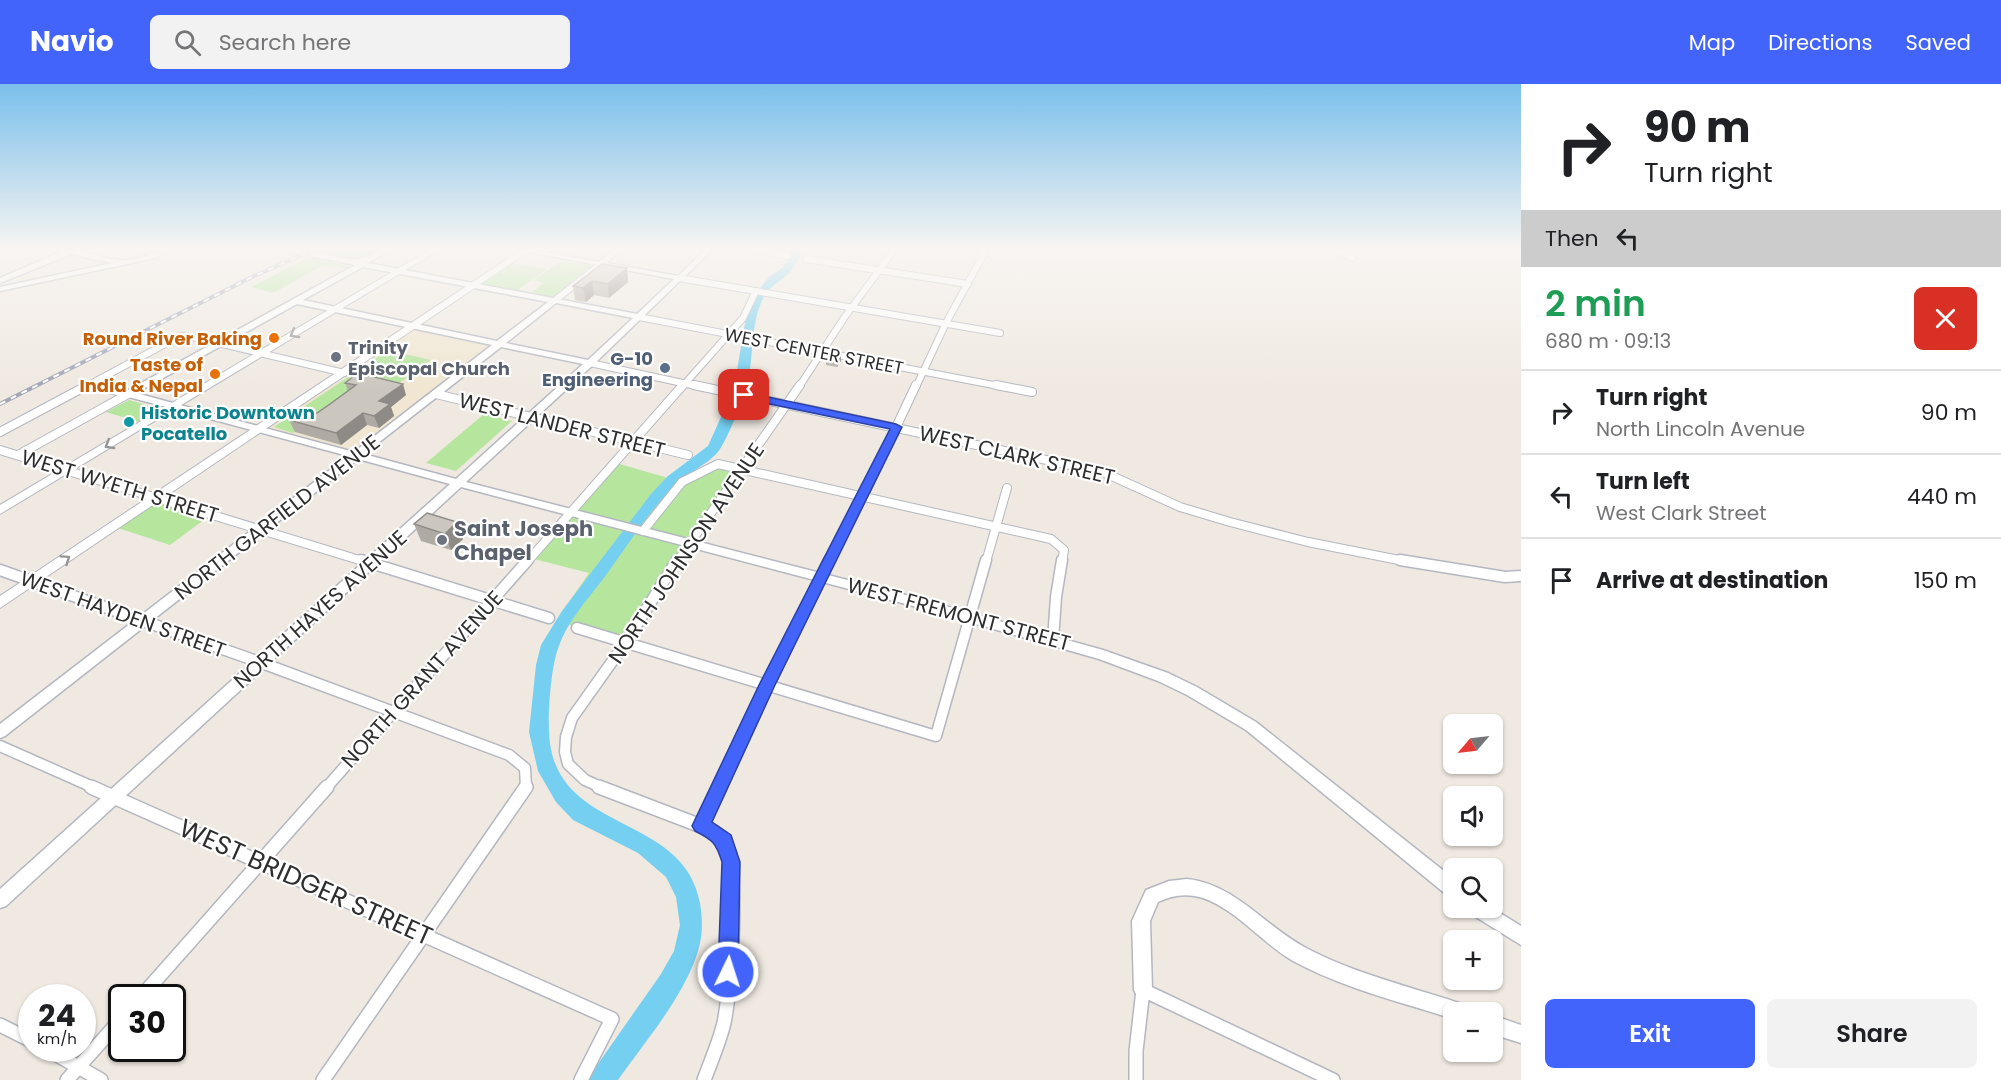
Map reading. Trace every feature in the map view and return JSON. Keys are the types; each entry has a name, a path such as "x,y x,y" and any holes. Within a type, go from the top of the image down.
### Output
{"main road":[{"path":"0,510 358,296"},
{"path":"0,603 459,296"}],"street":[{"path":"18,455 304,296"},
{"name":"WEST CENTER STREET","path":"530,296 1032,392"},
{"path":"554,301 560,296"},
{"name":"NORTH HAYES AVENUE","path":"0,900 111,797 262,663 660,296"},
{"name":"NORTH GRANT AVENUE","path":"152,984 743,318 753,296"},
{"path":"790,296 1000,333"},
{"name":"NORTH JOHNSON AVENUE","path":"701,826 586,782 571,769 566,758 564,740 572,718 626,642 689,543 788,404 820,352 859,296"},
{"path":"704,1080 725,1017 731,927 731,862 725,841 714,832 701,826 820,577 864,495 946,323 962,296"},
{"name":"WEST CLARK STREET","path":"296,301 1103,472 1189,511 1368,556 1505,577 1521,576"},
{"name":"NORTH GARFIELD AVENUE","path":"0,732 554,301"},
{"path":"0,432 180,336 344,373"},
{"name":"WEST FREMONT STREET","path":"90,384 970,616 1134,664 1166,677 1223,706 1284,751 1443,881"},
{"name":"WEST LANDER STREET","path":"436,394 688,455"},
{"name":"WEST WYETH STREET","path":"0,450 549,618"},
{"path":"643,531 682,482 718,464 864,495 1051,539 1059,543 1064,550 1056,597 1053,640"},
{"path":"578,628 936,736 1007,488"},
{"name":"WEST HAYDEN STREET","path":"0,570 262,663 509,755 523,763 528,777 526,790 424,933"},
{"name":"WEST BRIDGER STREET","path":"0,746 340,900 424,933 612,1020 581,1080"},
{"path":"1137,1080 1136,1051 1143,990 1141,921 1152,896 1174,885 1200,889 1213,895 1282,944 1318,964 1443,1007"},
{"path":"1493,918 1521,936"},
{"path":"323,1080 424,933"},
{"path":"1143,990 1333,1080"},
{"path":"0,1024 18,1034"},
{"path":"1503,1028 1521,1034"},
{"path":"67,1080 108,1034"},
{"path":"70,1062 101,1080"}],"shaded area":[{"path":"415,326 500,344 357,455 262,429"}],"green space":[{"path":"388,350 431,360 388,391 310,421 293,433 274,427"},
{"path":"129,400 161,409 139,422 106,412"},
{"path":"484,414 512,421 456,471 426,463"},
{"path":"616,463 682,482 718,464 742,468 626,642 556,621 589,573 530,558"},
{"path":"158,498 212,514 170,545 115,527"}],"building":[{"path":"830,351 841,354 838,360 826,357"},
{"path":"358,373 403,384 379,401 390,404 374,416 363,413 336,433 289,420 305,409 317,413 356,385 345,383"},
{"path":"427,513 457,522 445,534 414,524"}],"waterway":[{"path":"602,1080 670,983 685,955 692,925 687,896 674,869 646,846 581,813 563,795 545,765 539,732 545,665 550,645 568,615 656,497 673,479 714,448 740,388 752,317 759,296"}],"railway":[{"path":"0,404 213,296"}],"place":[{"name":"Round River Baking","path":"274,338"},
{"name":"Trinity Episcopal Church","path":"336,357"},
{"name":"G-10 Engineering","path":"665,368"},
{"name":"Taste of India & Nepal","path":"215,374"},
{"name":"Historic Downtown Pocatello","path":"129,422"},
{"name":"Saint Joseph Chapel","path":"442,540"}],"route":[{"path":"728,972 731,862 725,841 714,832 701,826 767,685 896,427 744,395"}]}
